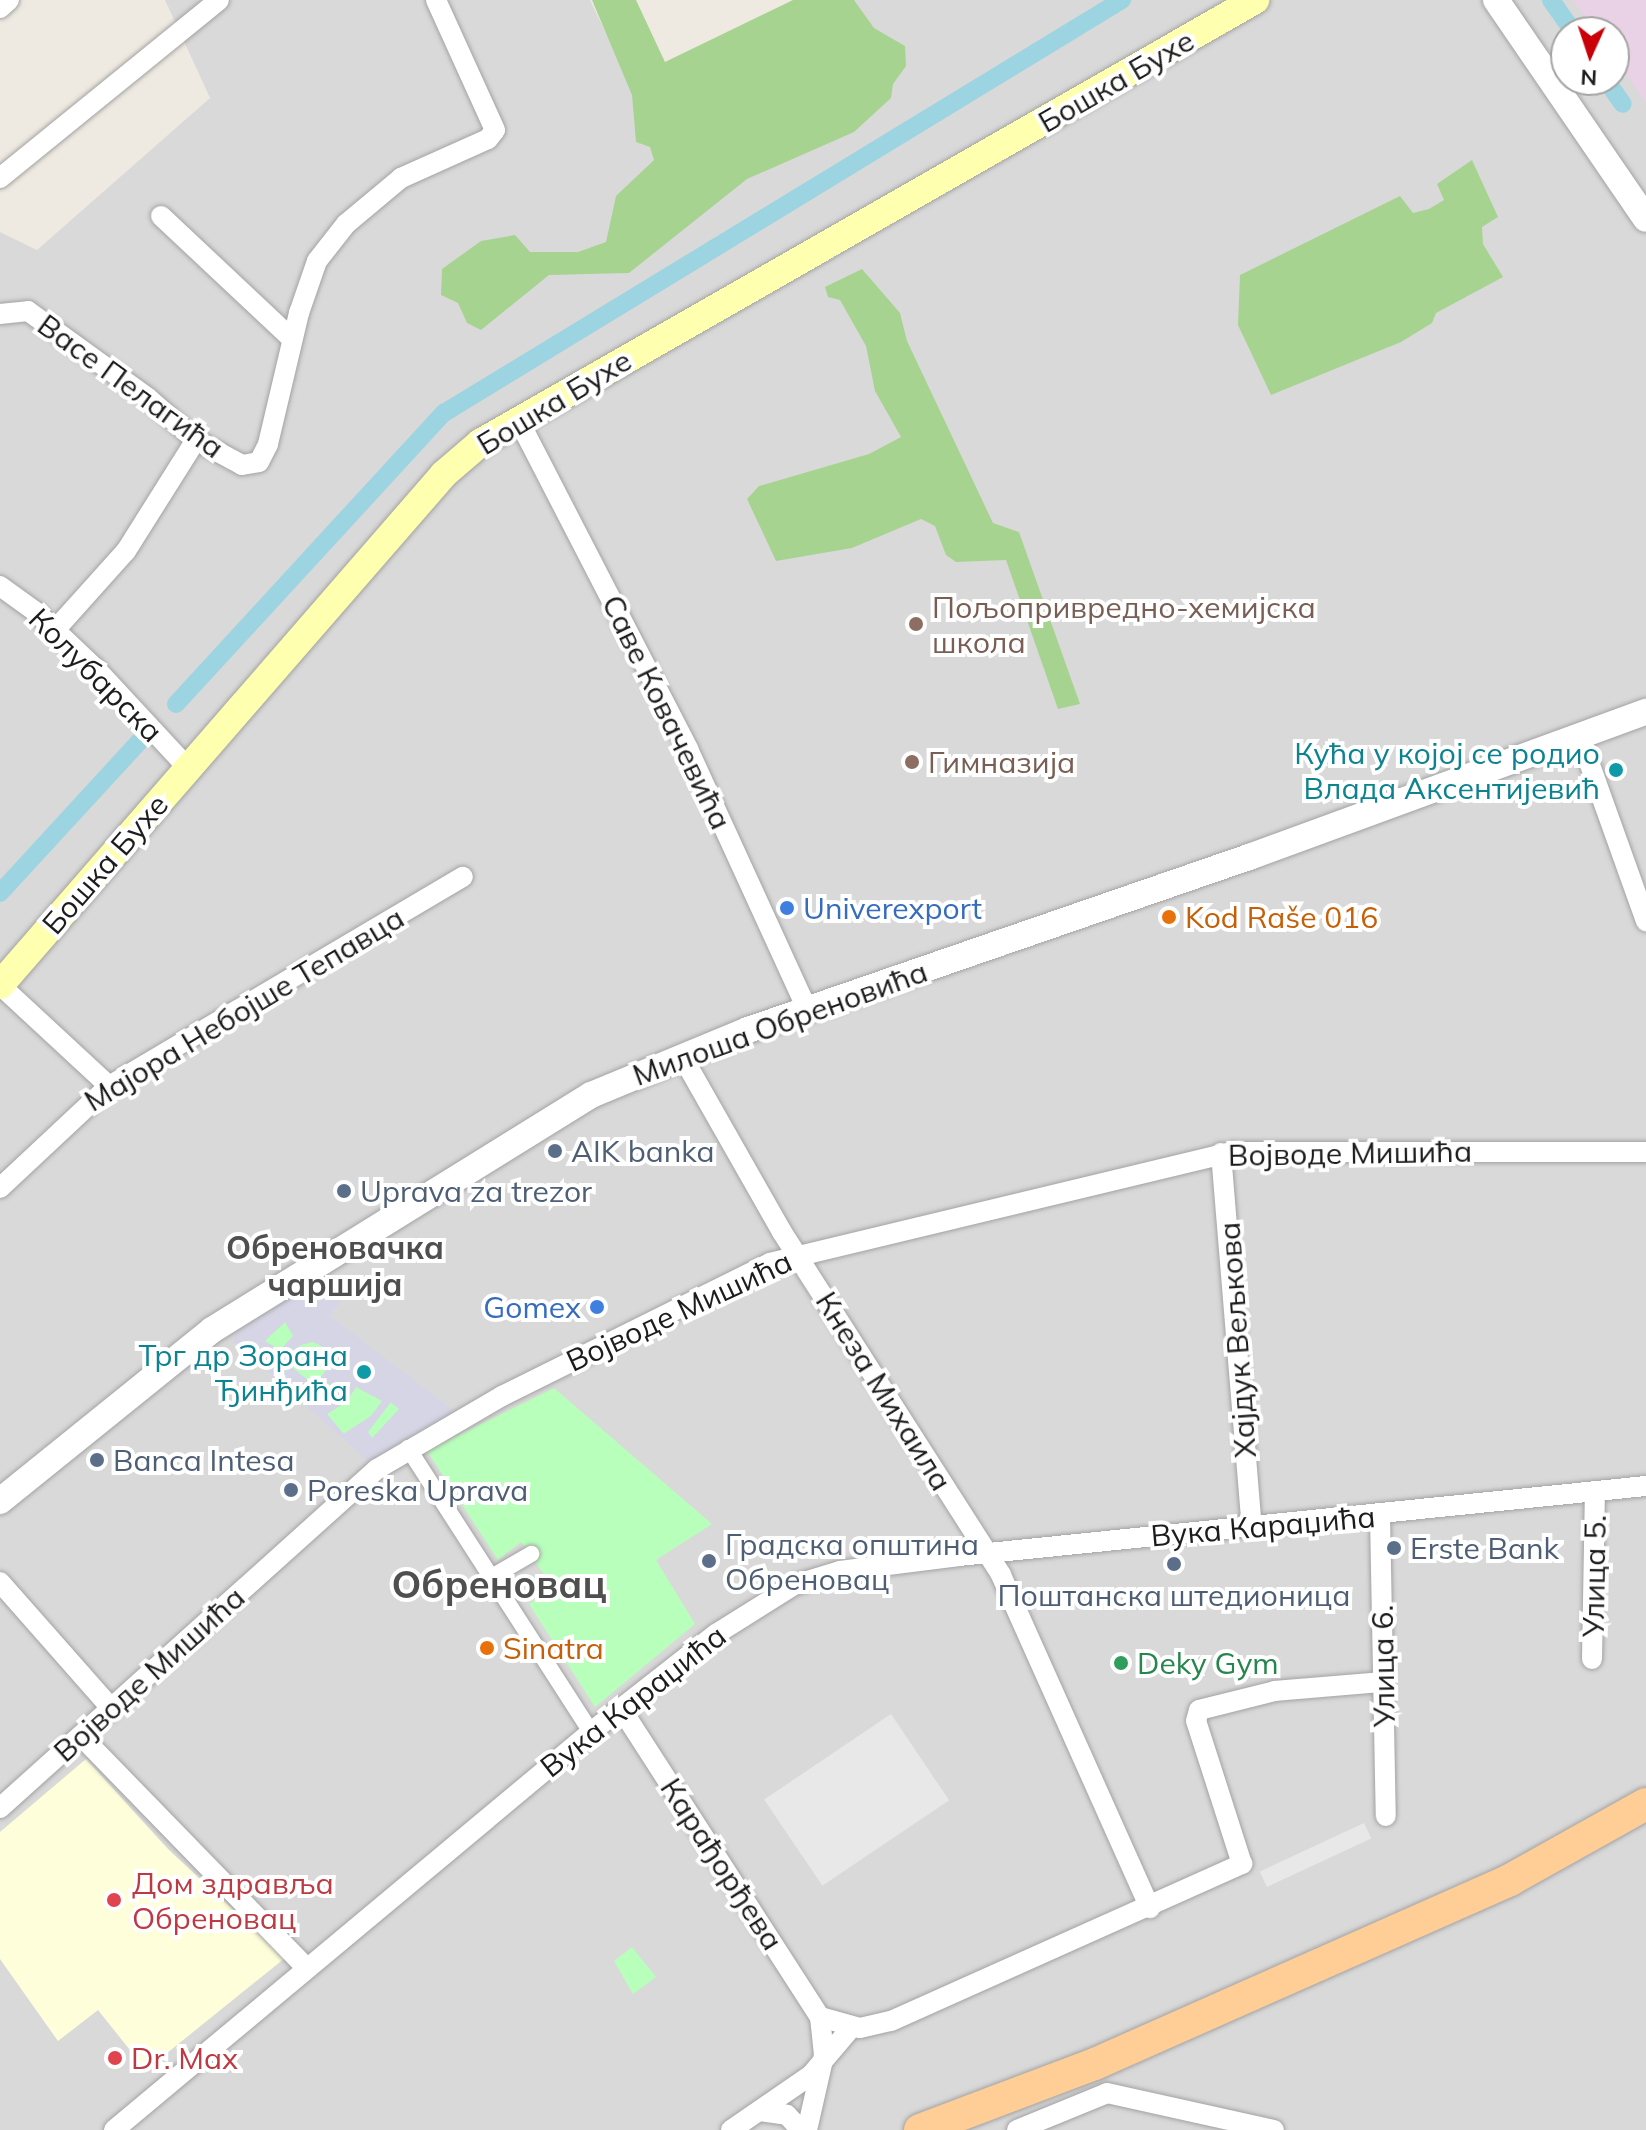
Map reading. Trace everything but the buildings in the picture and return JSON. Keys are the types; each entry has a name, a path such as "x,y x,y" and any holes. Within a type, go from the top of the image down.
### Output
{"main road":[{"name":"Бошка Бухе","path":"0,985 444,474 518,419 1255,0"},
{"path":"920,2130 1095,2064 1510,1880 1646,1804"}],"street":[{"path":"0,8 9,0"},
{"path":"0,178 219,0"},
{"name":"Васе Пелагића","path":"0,314 28,311 148,398 196,440 242,465 262,458 292,339 317,261 346,224 401,178 488,139 495,130 436,0"},
{"path":"1496,0 1646,219"},
{"path":"161,216 292,339"},
{"name":"Саве Ковачевића","path":"518,419 688,749 807,1009"},
{"path":"55,630 126,551 196,440"},
{"name":"Колубарска","path":"3,593 55,630 189,769"},
{"name":"Милоша Обреновића","path":"0,1501 212,1330 552,1116 682,1056 807,1009 1249,857 1646,712"},
{"path":"1579,734 1646,921"},
{"name":"Мајора Небојше Тепавца","path":"0,1188 109,1086 463,877"},
{"path":"0,985 109,1086"},
{"name":"Кнеза Михаила","path":"682,1056 796,1254 1014,1601 1150,1908"},
{"name":"Војводе Мишића","path":"0,1808 377,1469 408,1448 502,1396 796,1254 1221,1153 1646,1152"},
{"name":"Хајдук Вељкова","path":"1221,1153 1252,1527"},
{"path":"408,1448 591,1732"},
{"name":"Вука Караџића","path":"114,2130 591,1732 716,1634 794,1585 851,1569 986,1553 1380,1516 1646,1486"},
{"name":"Улица 5.","path":"1592,1659 1595,1492"},
{"name":"Улица 6.","path":"1380,1516 1386,1816"},
{"path":"490,1578 531,1554"},
{"path":"0,1582 111,1708"},
{"path":"760,2111 787,2115 809,2126 822,2065 820,2017 851,2028 891,2021 1150,1908 1242,1864 1196,1721 1199,1710 1275,1691 1383,1682"},
{"name":"Карађорђева","path":"622,1710 820,2017"},
{"path":"81,1736 307,1968"},
{"path":"731,2130 822,2065 851,2028"},
{"path":"1017,2130 1107,2093 1274,2130"}],"shaded area":[{"path":"165,0 590,0 633,89 818,0 1646,0 1646,2130 0,2130 0,232 37,250 210,98"},
{"path":"1573,0 1646,0 1646,102 1630,80 1630,16 1584,16"},
{"name":"Трг др Зорана Ђинђића","path":"323,1273 338,1275 346,1294 330,1316 462,1417 377,1469 234,1342 236,1326","holes":["285,1322 293,1336 280,1350 265,1341","313,1342 325,1348 330,1365 320,1378 308,1380 293,1368 292,1355 301,1345","356,1387 382,1401 371,1416 344,1434 327,1414 346,1402","391,1402 399,1409 372,1438 368,1432"]},
{"path":"891,1714 949,1800 822,1886 764,1800"},
{"name":"Дом здравља Обреновац","path":"86,1759 168,1849 285,1958 146,2070 98,2010 58,2041 0,1959 0,1832"},
{"path":"1364,1823 1371,1838 1267,1887 1260,1872"}],"green space":[{"path":"592,0 636,0 665,62 793,0 854,0 874,28 905,46 906,66 893,84 891,98 854,132 747,179 629,273 549,275 481,330 467,323 458,303 441,295 442,269 481,241 515,235 530,252 578,252 606,242 616,196 654,160 650,147 636,142 632,95"},
{"path":"1472,160 1498,217 1482,227 1483,244 1503,277 1436,313 1432,323 1401,342 1271,395 1238,325 1240,275 1400,196 1413,213 1429,209 1444,200 1437,184"},
{"path":"862,269 900,313 907,341 993,523 1019,532 1080,704 1058,709 1006,560 956,562 946,555 935,526 921,519 852,548 776,561 747,499 759,486 869,454 901,437 875,391 866,346 840,300 828,297 825,287"},
{"path":"285,1322 294,1336 280,1350 264,1341"},
{"path":"311,1342 324,1348 330,1361 324,1374 311,1380 298,1374 292,1361 298,1348"},
{"path":"356,1387 383,1401 371,1416 343,1434 327,1414 346,1402"},
{"path":"554,1388 712,1524 656,1560 695,1624 595,1707 529,1604 553,1587 521,1542 498,1560 427,1451"},
{"path":"390,1402 399,1409 373,1439 367,1432"},
{"path":"632,1947 656,1977 633,1994 614,1961"}],"waterway":[{"path":"176,704 444,413 1122,0"},
{"path":"1551,0 1562,16"},
{"path":"1617,96 1623,104"},
{"path":"0,893 139,742"}],"place":[{"name":"Пољопривредно-хемијска школа","path":"916,624"},
{"name":"Гимназија","path":"912,762"},
{"name":"Кућа у којој се родио Влада Аксентијевић","path":"1616,770"},
{"name":"Univerexport","path":"787,908"},
{"name":"Kod Raše 016","path":"1169,917"},
{"name":"AIK banka","path":"555,1151"},
{"name":"Uprava za trezor","path":"344,1191"},
{"name":"Gomex","path":"597,1307"},
{"name":"Трг др Зорана Ђинђића","path":"364,1372"},
{"name":"Banca Intesa","path":"97,1460"},
{"name":"Poreska Uprava","path":"291,1490"},
{"name":"Erste Bank","path":"1394,1548"},
{"name":"Градска општина Обреновац","path":"709,1561"},
{"name":"Поштанска штедионица","path":"1174,1564"},
{"name":"Sinatra","path":"487,1648"},
{"name":"Deky Gym","path":"1121,1663"},
{"name":"Дом здравља Обреновац","path":"114,1900"},
{"name":"Dr. Max","path":"115,2058"}],"district":[{"name":"Обреновачка чаршија","path":"335,1266"},
{"name":"Обреновац","path":"499,1585"}]}
